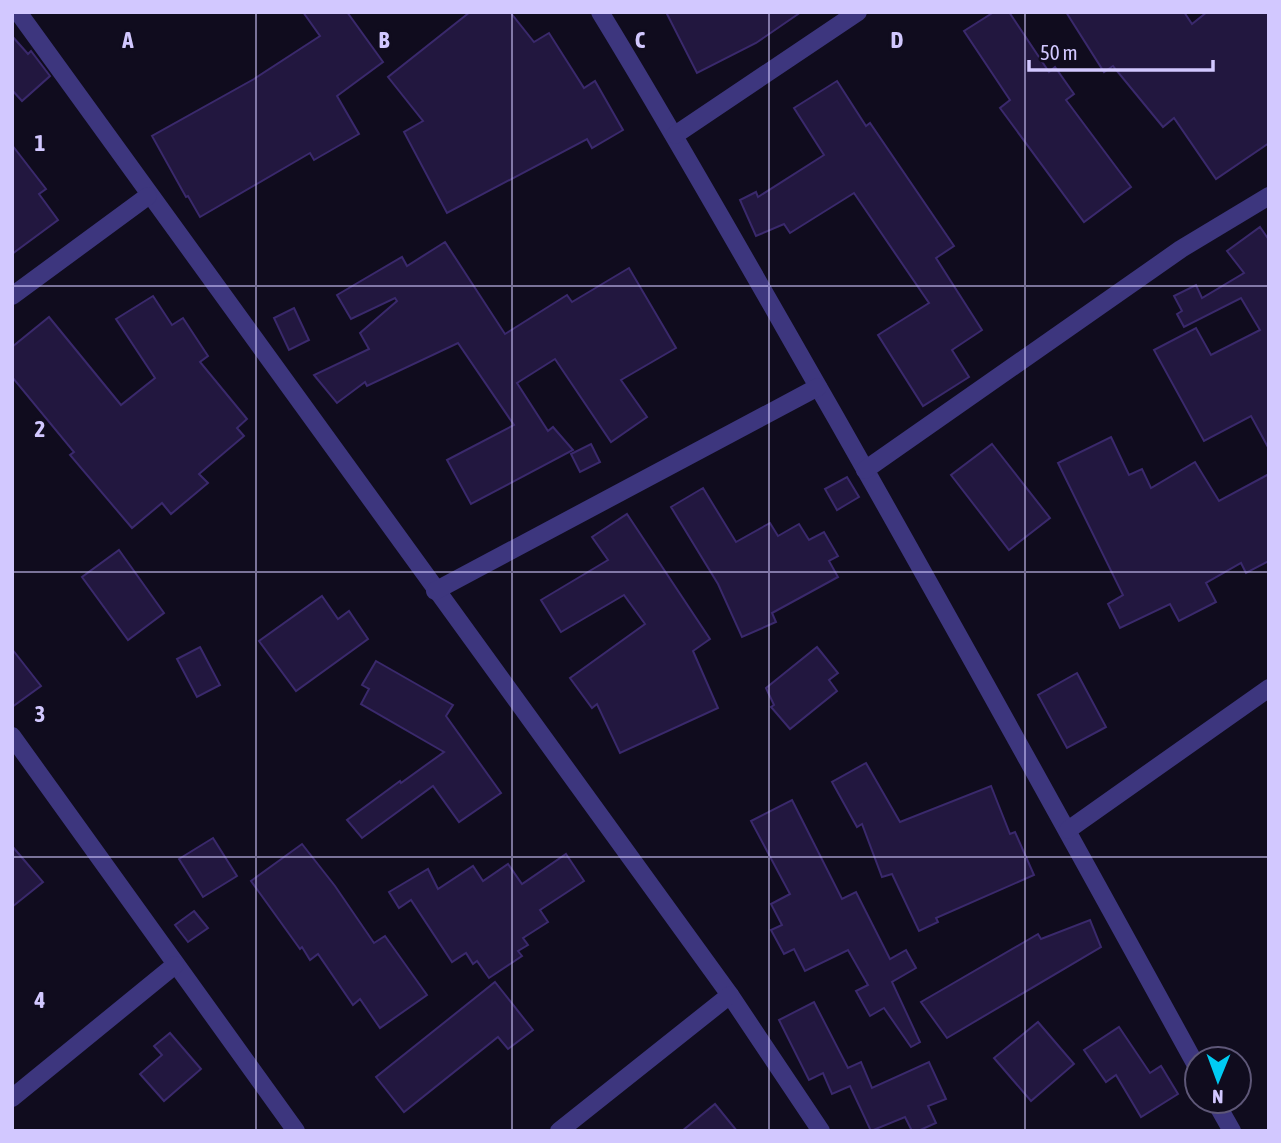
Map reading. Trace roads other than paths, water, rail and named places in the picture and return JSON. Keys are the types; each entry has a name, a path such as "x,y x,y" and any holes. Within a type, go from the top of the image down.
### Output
{"street":[{"path":"18,12 730,995 821,1131"},
{"path":"600,12 675,135 818,387 1068,830 1185,1045"},
{"path":"675,135 858,12"},
{"path":"12,296 149,195"},
{"path":"865,470 1181,249 1269,196"},
{"path":"435,591 818,387"},
{"path":"1068,830 1269,688"},
{"path":"12,736 296,1131"},
{"path":"12,1098 175,965"},
{"path":"559,1131 730,995"},
{"path":"1223,1115 1232,1131"}]}
